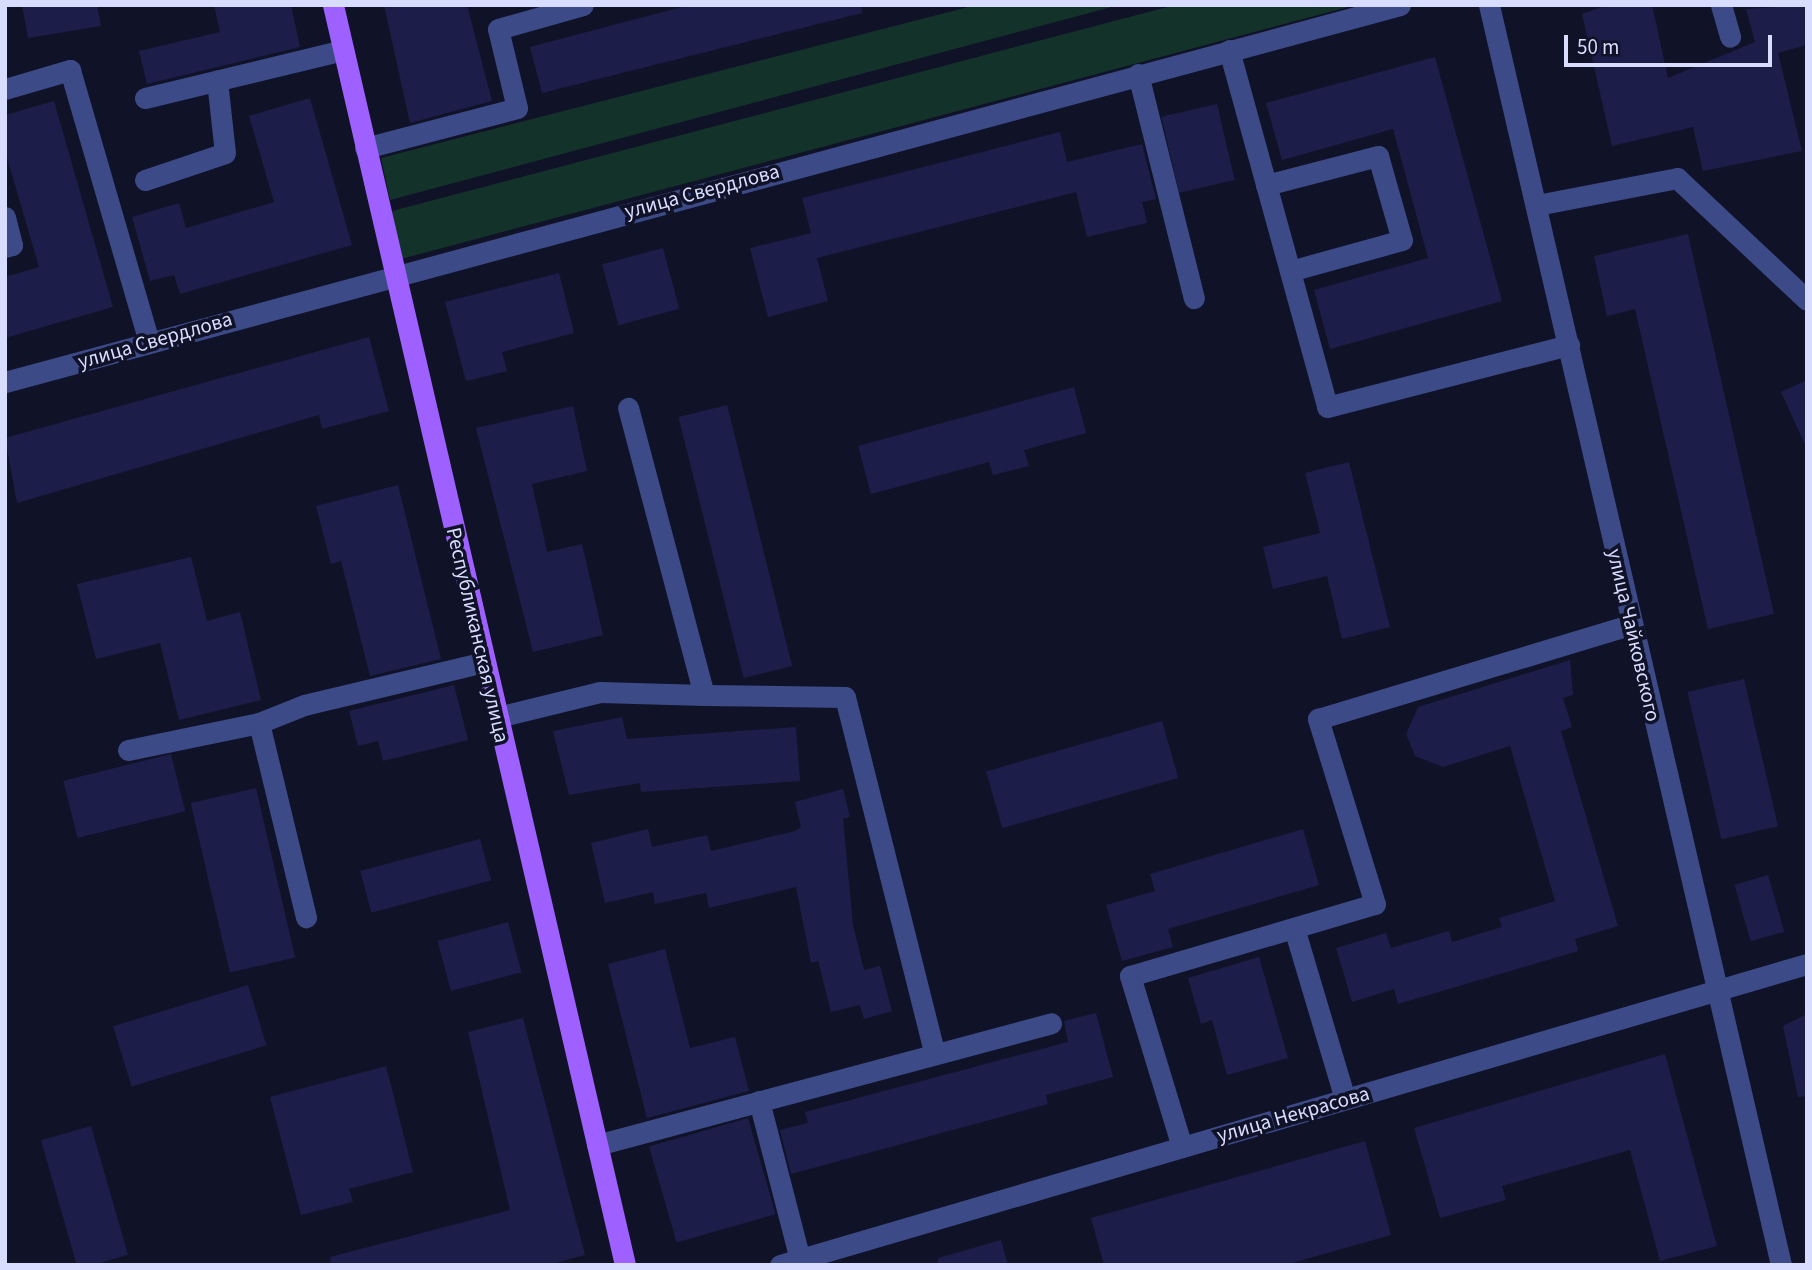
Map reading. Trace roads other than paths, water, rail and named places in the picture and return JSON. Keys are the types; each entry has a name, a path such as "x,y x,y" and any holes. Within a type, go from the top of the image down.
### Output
{"main road":[{"name":"Республиканская улица","path":"333,5 625,1265"}],"street":[{"path":"365,148 517,108 498,29 583,5"},
{"name":"улица Свердлова","path":"5,382 393,273 1400,5"},
{"name":"улица Чайковского","path":"1489,5 1569,345 1714,991 1781,1265"},
{"path":"1721,5 1730,37"},
{"path":"145,98 343,50"},
{"path":"1229,50 1327,407 1569,345"},
{"path":"5,89 70,70 149,342"},
{"path":"1138,74 1194,298"},
{"path":"145,180 225,153 217,80"},
{"path":"1266,185 1378,156 1402,240 1290,271"},
{"path":"1537,205 1677,178 1803,292"},
{"path":"5,217 12,245 5,247"},
{"path":"628,408 704,695"},
{"path":"1182,1147 1130,976 1375,904 1318,719 1632,624"},
{"path":"128,750 259,723 304,705 485,662"},
{"path":"498,717 600,692 845,697 935,1054"},
{"path":"259,723 306,917"},
{"path":"1294,928 1345,1099"},
{"name":"улица Некрасова","path":"780,1265 1807,964"},
{"path":"597,1145 1051,1023"},
{"path":"759,1101 800,1259"}]}
